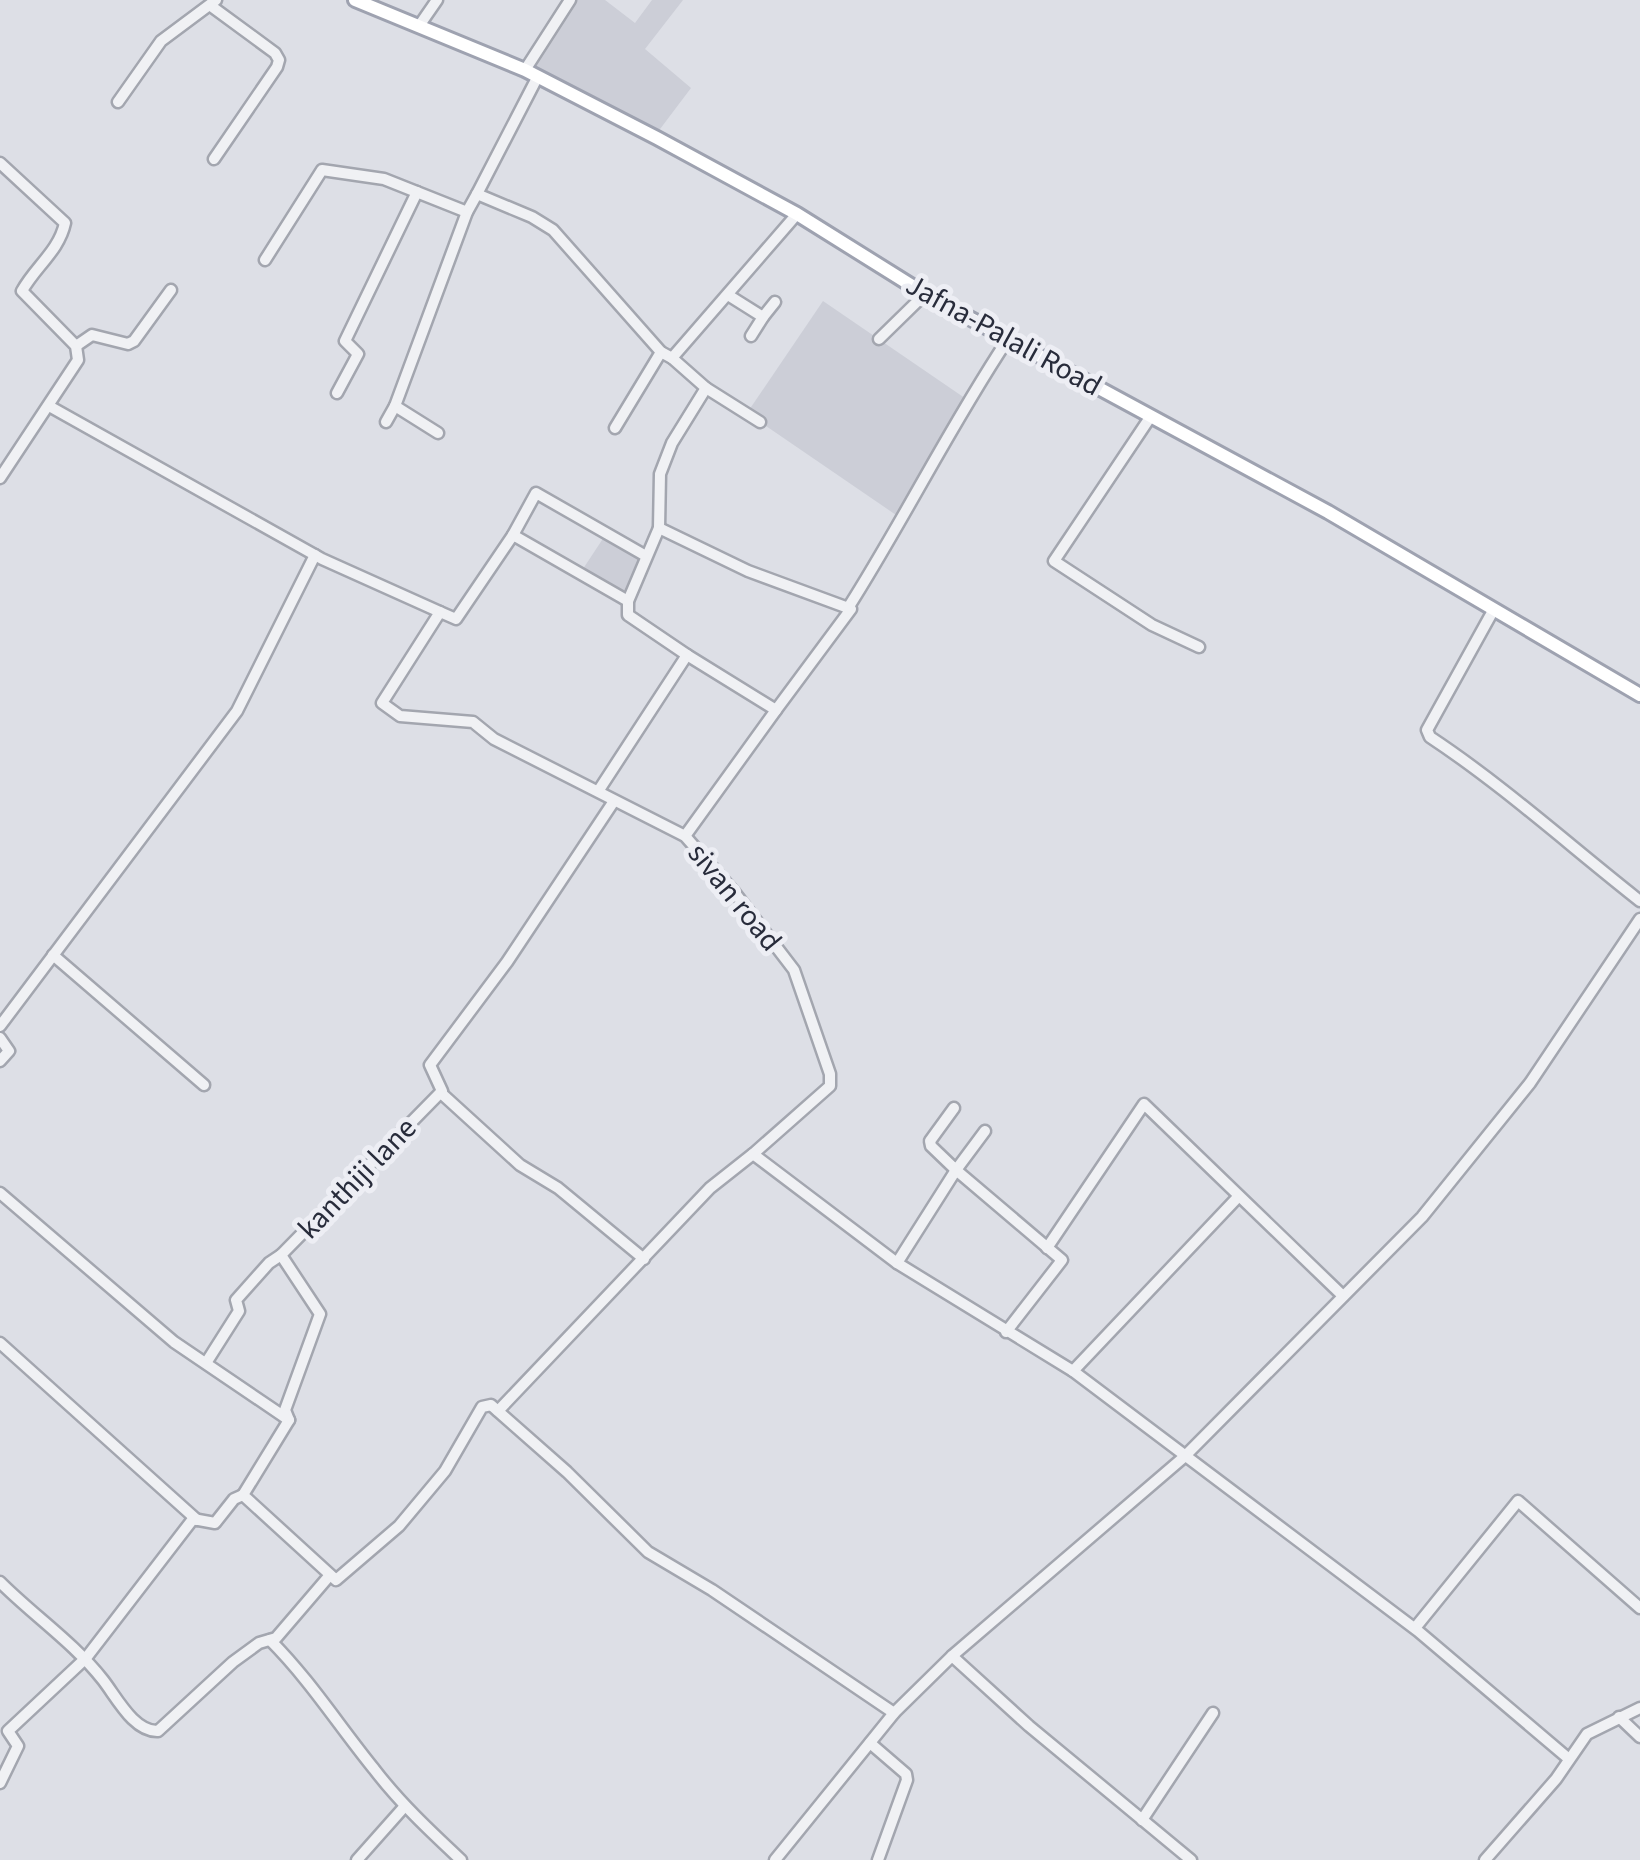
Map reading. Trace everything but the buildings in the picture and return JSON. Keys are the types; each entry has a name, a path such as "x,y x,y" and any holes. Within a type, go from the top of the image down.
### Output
{"main road":[{"name":"Jafna-Palali Road","path":"355,0 531,74 798,214 924,294 1328,512 1640,695"}],"street":[{"path":"419,26 437,0"},
{"path":"386,422 466,212 570,0"},
{"path":"118,102 161,41 214,3 278,60 277,68 214,159"},
{"path":"0,163 64,223 61,241 22,292 76,346 78,360 0,478"},
{"path":"265,260 322,170 384,179 466,212"},
{"path":"337,393 358,354 345,341 417,192"},
{"path":"477,194 554,230 666,355 706,388 760,422"},
{"path":"615,428 666,355 728,295 798,214"},
{"path":"76,346 92,335 128,344 134,341 171,290"},
{"path":"879,339 924,294"},
{"path":"728,295 762,317"},
{"path":"751,336 775,302"},
{"path":"848,608 1008,339"},
{"path":"706,388 672,443 660,474 659,528 628,601 628,615 776,710"},
{"path":"50,406 315,555 456,619 513,536 536,493 646,556"},
{"path":"395,406 438,433"},
{"path":"1150,416 1054,561 1152,625 1200,647"},
{"path":"659,528 748,572 851,609 686,836"},
{"path":"513,536 628,601"},
{"path":"0,1026 236,711 315,555"},
{"path":"1494,609 1426,730 1640,901"},
{"name":"sivan road","path":"440,612 382,704 400,716 473,722 510,748 686,836 735,892 794,970 830,1074 830,1086 710,1188 498,1411"},
{"path":"599,790 687,655"},
{"name":"kanthiji lane","path":"242,1494 289,1420 285,1410 320,1314 282,1255 442,1090 430,1064 506,962 614,802"},
{"path":"775,1860 894,1713 952,1656 1184,1457 1422,1217 1530,1083 1640,919"},
{"path":"53,956 204,1085"},
{"path":"0,1038 9,1051 0,1062"},
{"path":"440,1092 520,1165 558,1188 644,1259"},
{"path":"1047,1248 1144,1104 1343,1296"},
{"path":"954,1108 930,1140 931,1146 1062,1260 1006,1332"},
{"path":"897,1263 956,1170 986,1132"},
{"path":"753,1154 897,1263 1073,1371 1415,1628 1569,1758"},
{"path":"0,1193 174,1342 289,1420"},
{"path":"1073,1371 1238,1196"},
{"path":"206,1363 239,1311 236,1300 269,1263 282,1255"},
{"path":"0,1343 198,1521"},
{"path":"0,1783 18,1746 8,1731 86,1658 193,1519 215,1523 242,1494 336,1580 398,1526 445,1471 482,1407 491,1405 567,1472 648,1552 712,1590 894,1713"},
{"path":"1415,1628 1518,1501 1640,1608"},
{"path":"0,1582 86,1658 136,1722 148,1732 158,1732 233,1662 259,1643 276,1638 330,1575"},
{"path":"270,1640 299,1669 405,1806 461,1860"},
{"path":"952,1656 1028,1726 1191,1860"},
{"path":"1485,1860 1556,1779 1587,1734 1640,1708"},
{"path":"1142,1820 1213,1714"},
{"path":"1618,1717 1640,1737"},
{"path":"870,1743 906,1774 907,1780 878,1860"},
{"path":"357,1860 405,1806"}],"shaded area":[{"path":"575,0 605,0 635,23 652,0 683,0 645,49 691,88 651,141 516,76"},
{"path":"823,301 975,405 899,517 747,413"},
{"path":"606,534 646,556 628,601 579,575"}]}
